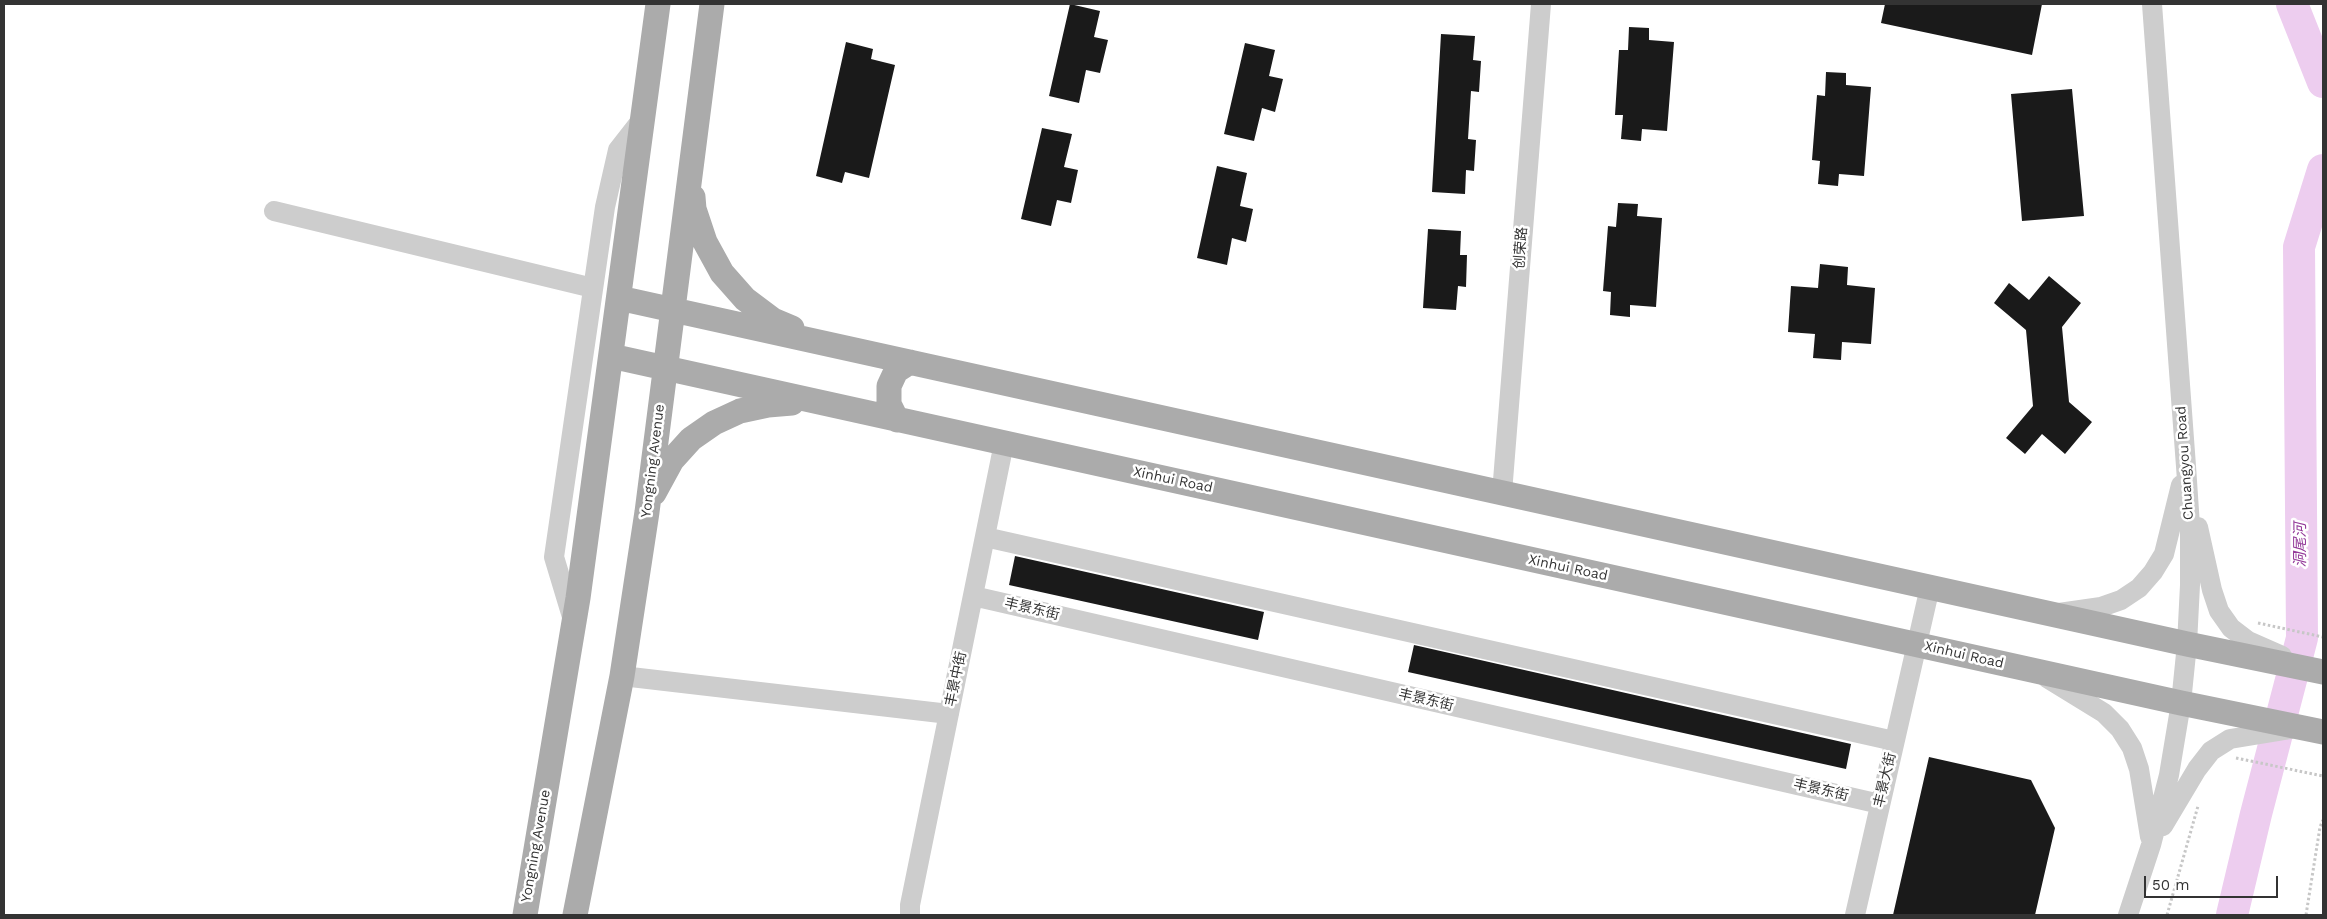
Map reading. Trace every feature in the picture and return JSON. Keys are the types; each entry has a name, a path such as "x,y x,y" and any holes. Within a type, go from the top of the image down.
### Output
{"main road":[{"name":"Yongning Avenue","path":"525,915 574,622 658,4"},
{"name":"Yongning Avenue","path":"575,915 622,676 647,512 712,4"},
{"path":"691,174 694,209 705,242 722,273 745,299 773,320 826,343"},
{"path":"619,298 2187,644 2246,649 2317,671"},
{"name":"Xinhui Road","path":"611,356 2034,671 2312,730"},
{"path":"897,420 889,404 888,386 896,372 910,362"},
{"path":"647,512 657,485 672,460 691,439 714,423 740,411 768,404 814,401"}],"street":[{"name":"创荣路","path":"1502,493 1540,4"},
{"name":"Chuangyou Road","path":"2128,915 2151,845 2169,775 2181,703 2187,644 2190,575 2186,466 2152,4"},
{"path":"574,622 554,557 604,207 618,150 643,118"},
{"path":"274,211 593,288"},
{"name":"丰景中街","path":"910,915 910,905 1004,443"},
{"path":"2049,614 2101,607 2121,600 2139,588 2153,572 2164,554 2186,466"},
{"path":"2186,466 2212,590 2218,610 2246,649"},
{"path":"985,537 1894,740"},
{"name":"丰景大街","path":"1855,915 1930,587"},
{"name":"丰景东街","path":"973,596 1880,804"},
{"path":"2034,671 2104,713 2120,729 2132,748 2139,769 2151,845"},
{"path":"622,676 949,714"},
{"path":"2151,845 2197,769 2211,751 2312,730"}],"path":[{"path":"2255,623 2323,636"},
{"path":"2231,748 2323,776"},
{"path":"2167,915 2200,797"},
{"path":"2306,915 2320,827 2323,820"}],"building":[{"path":"1070,4 1100,11 1094,37 1108,40 1100,73 1086,70 1079,103 1049,96"},
{"path":"1885,4 2042,4 2032,55 1881,23"},
{"path":"1629,27 1649,28 1649,40 1674,42 1667,131 1642,129 1641,141 1621,139 1623,115 1615,115 1619,50 1628,50"},
{"path":"1441,34 1475,36 1473,60 1481,61 1479,92 1471,91 1468,139 1476,140 1474,171 1466,170 1465,194 1432,192"},
{"path":"846,42 873,49 871,59 895,65 869,178 845,172 842,183 816,176"},
{"path":"1245,43 1275,50 1269,76 1283,79 1275,112 1262,108 1254,141 1224,134"},
{"path":"1826,72 1846,73 1846,85 1871,87 1864,176 1839,174 1838,186 1818,184 1820,161 1812,160 1817,95 1825,96"},
{"path":"2072,89 2084,216 2022,221 2011,94"},
{"path":"1042,128 1072,134 1064,167 1078,170 1071,203 1057,200 1051,226 1021,219"},
{"path":"1217,166 1247,173 1240,206 1253,209 1246,242 1232,238 1227,265 1197,258"},
{"path":"1618,203 1638,204 1637,216 1662,218 1656,307 1630,305 1630,317 1610,315 1611,292 1603,291 1608,226 1616,227"},
{"path":"1428,229 1461,231 1460,255 1467,255 1466,287 1458,286 1456,310 1423,308"},
{"path":"1820,264 1848,267 1847,285 1875,288 1871,344 1842,342 1841,360 1813,358 1815,334 1788,332 1791,286 1818,288"},
{"path":"2049,276 2081,303 2062,327 2069,402 2092,422 2065,454 2042,434 2025,454 2006,438 2033,406 2026,330 1994,303 2009,283 2029,300"},
{"path":"1015,556 1264,612 1258,640 1009,585"},
{"path":"1414,645 1851,744 1846,769 1408,672"},
{"path":"1929,757 2031,780 2055,828 2035,915 1893,915"}],"waterway":[{"name":"洞尾河","path":"2292,4 2323,82"},
{"name":"洞尾河","path":"2232,915 2302,638 2299,247 2323,170"}]}
